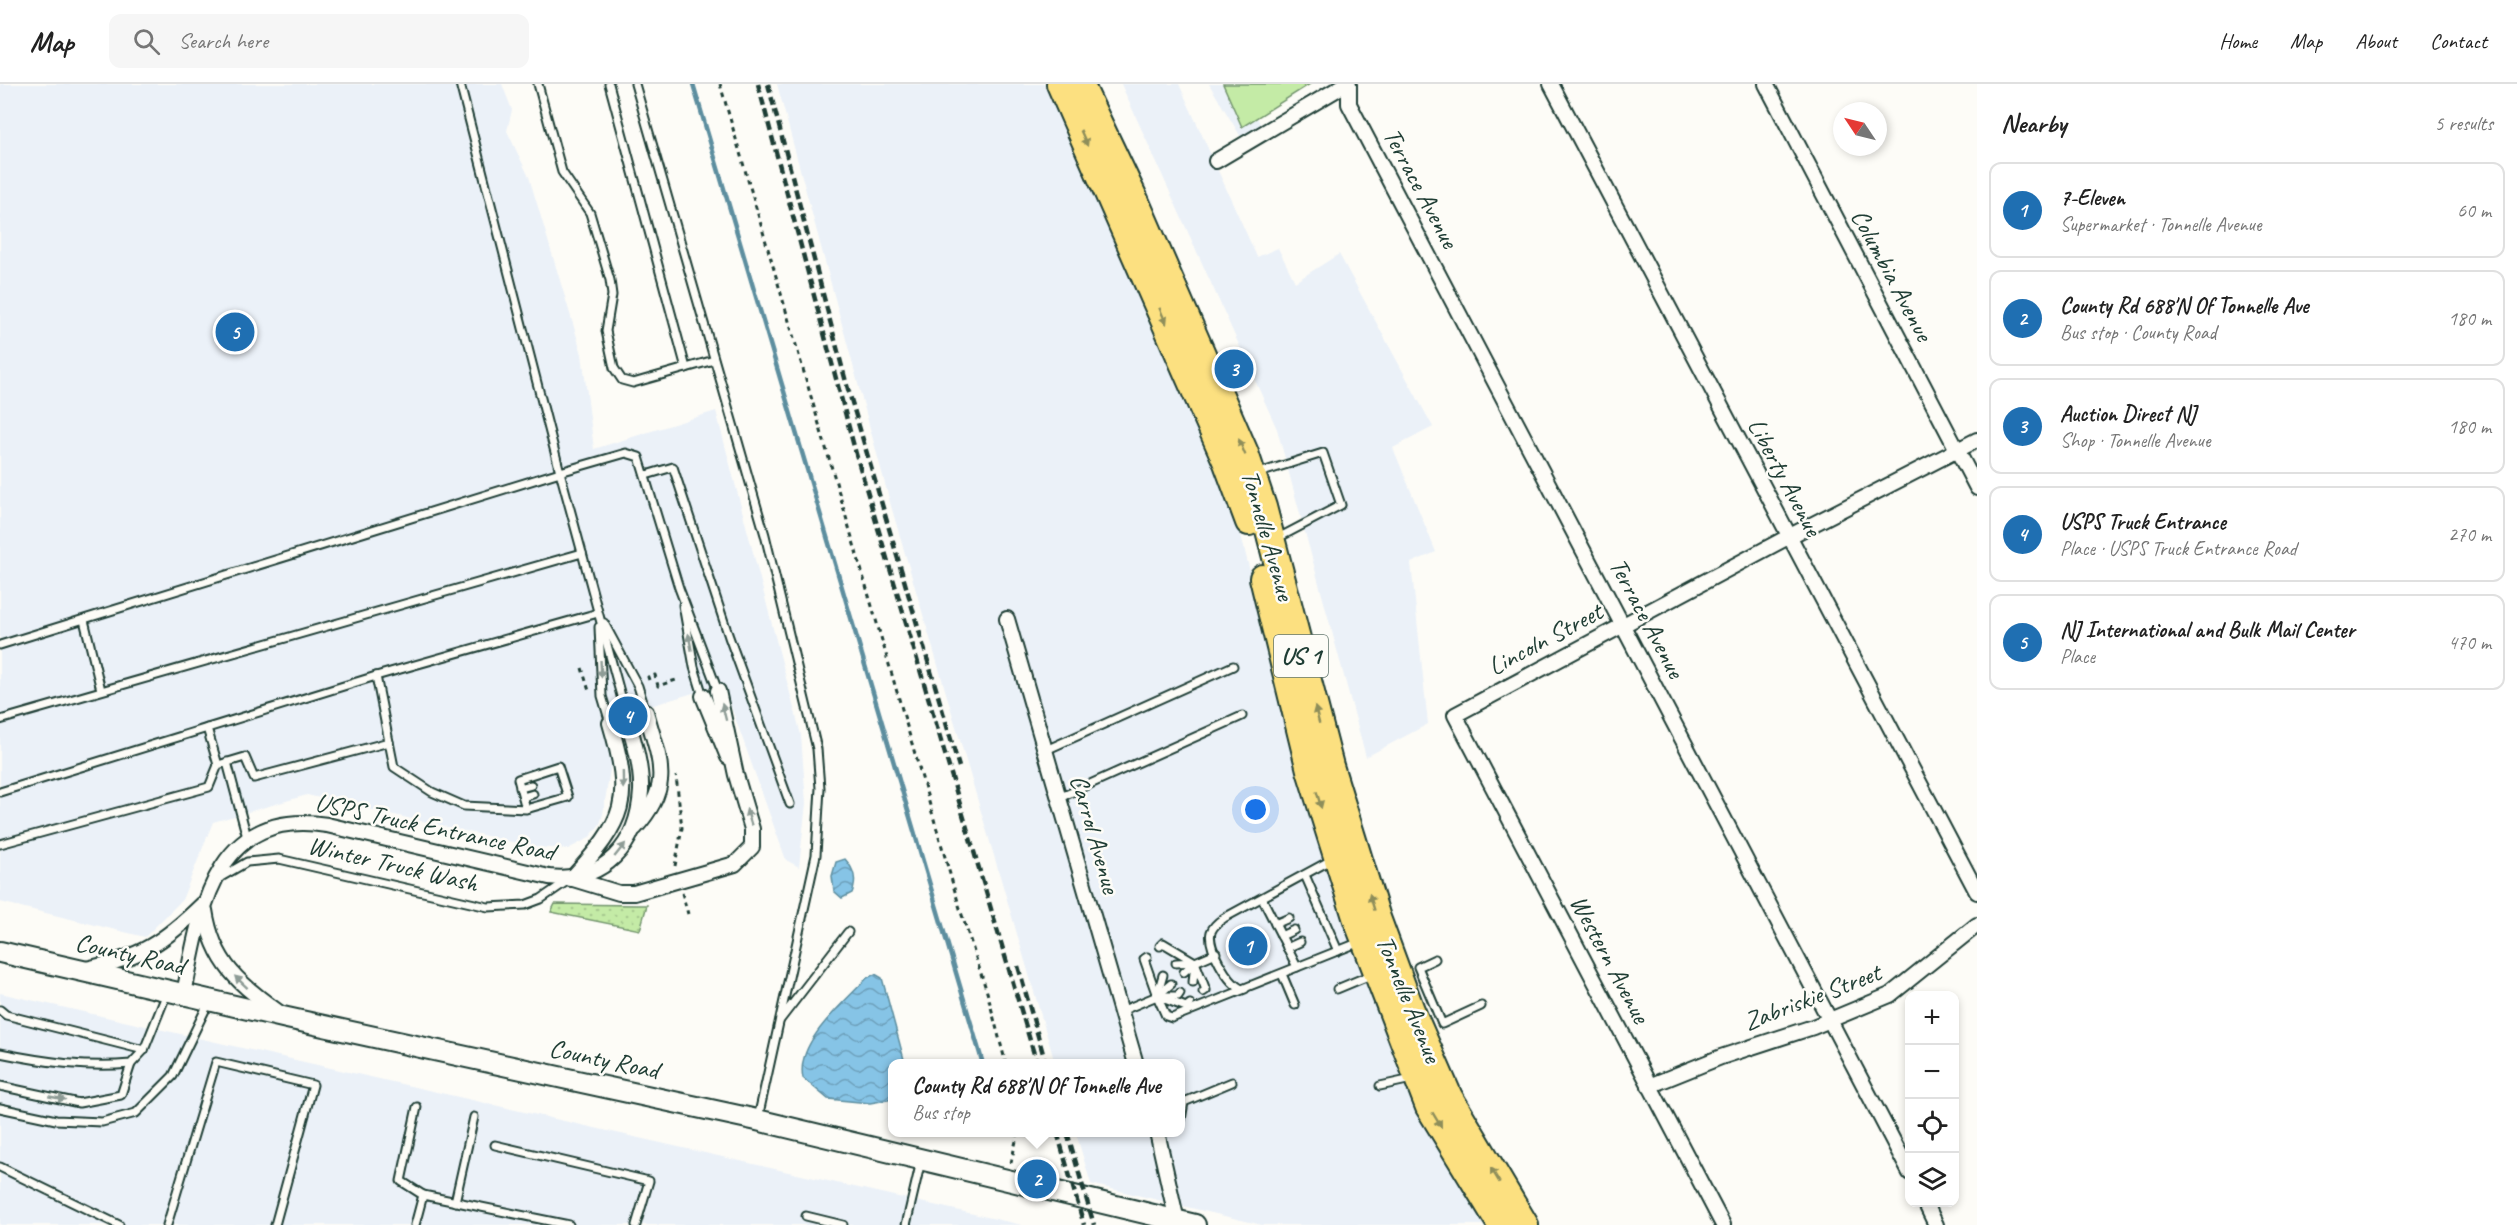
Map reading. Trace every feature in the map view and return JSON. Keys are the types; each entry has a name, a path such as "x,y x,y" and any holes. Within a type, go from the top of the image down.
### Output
{"highway":[{"name":"Tonnelle Avenue","path":"1060,84 1227,463 1247,514 1310,770 1336,858 1364,940 1429,1107 1501,1225"},
{"name":"Tonnelle Avenue","path":"1080,84 1135,200 1252,475 1330,766 1377,918 1419,997 1449,1097 1525,1225"}],"main road":[{"name":"County Road","path":"0,952 287,1018 757,1120 1186,1223"}],"street":[{"path":"1216,161 1348,84"},
{"name":"Terrace Avenue","path":"1348,84 1349,104 1905,1163"},
{"name":"Liberty Avenue","path":"1551,84 1977,892"},
{"name":"Columbia Avenue","path":"1766,84 1977,488"},
{"name":"Lincoln Street","path":"1455,714 1790,536 1977,440"},
{"name":"Carrol Avenue","path":"1007,619 1135,1059"},
{"name":"USPS Truck Entrance Road","path":"176,992 206,896 222,865 248,841 290,823 315,823 538,875 571,879 627,894 735,864 745,857 752,847 753,836 736,775 718,691"},
{"name":"USPS Truck Entrance Road","path":"703,696 710,719 736,775"},
{"name":"USPS Truck Entrance Road","path":"571,879 604,867 654,805 660,788 660,763 646,712"},
{"name":"Western Avenue","path":"1455,714 1723,1225"},
{"name":"USPS Truck Entrance Road","path":"627,718 640,780 633,829"},
{"path":"571,879 606,838 620,807 623,773 610,723"},
{"path":"79,970 113,963 144,952 166,938 206,896"},
{"path":"206,896 212,940 223,962 239,981 287,1018"},
{"name":"Zabriskie Street","path":"1649,1086 1721,1057 1830,1020 1890,995 1977,925"},
{"path":"1158,1137 1186,1223"},
{"path":"1927,1207 1936,1225"}],"lane":[{"path":"460,84 560,472 627,718"},
{"path":"538,84 562,172 590,213 610,280 612,295 607,338 617,374 622,380 633,383 714,360"},
{"path":"609,84 686,368"},
{"path":"635,84 765,535 817,749 820,788 816,855 757,1120"},
{"path":"1252,475 1323,453 1341,505 1271,541"},
{"path":"0,645 560,472 618,455 636,454 641,460 646,475 679,588 718,691"},
{"path":"646,475 673,467 729,637 790,804"},
{"path":"0,720 582,553"},
{"path":"679,588 694,666 703,696"},
{"path":"0,792 376,676 598,613"},
{"path":"598,613 638,686 646,712"},
{"path":"598,613 602,696 610,723"},
{"path":"84,620 101,690"},
{"path":"1046,750 1233,666"},
{"path":"376,676 394,767 432,792 464,806 526,809 568,797 561,786 558,766 518,778 526,809"},
{"path":"1059,798 1242,716"},
{"path":"0,844 209,787 218,765 207,728"},
{"path":"218,765 245,757 254,778 389,742"},
{"path":"227,762 248,841"},
{"path":"520,788 531,785"},
{"path":"523,797 533,794"},
{"path":"1247,988 1242,989 1231,983 1210,941 1215,925 1336,858"},
{"name":"Winter Truck Wash","path":"206,896 235,868 247,862 265,859 279,859 488,907 525,905 541,899 571,879"},
{"path":"1305,875 1338,951"},
{"path":"1262,898 1297,968"},
{"path":"1309,909 1318,905"},
{"path":"1315,921 1323,917"},
{"path":"1275,924 1288,918"},
{"path":"1321,933 1329,929"},
{"path":"1281,936 1294,930"},
{"path":"779,1022 848,932"},
{"path":"1146,957 1144,959 1157,996 1166,1016 1172,1018 1364,940"},
{"path":"1287,948 1300,942"},
{"path":"1160,946 1163,943 1195,962 1206,990 1203,992"},
{"path":"1167,953 1169,950 1195,962"},
{"path":"1184,972 1195,962 1216,953"},
{"path":"1435,959 1418,967 1419,997 1442,1024 1481,1006"},
{"path":"1176,963 1195,962"},
{"path":"1193,981 1195,962"},
{"path":"1154,964 1151,967 1157,996"},
{"path":"1337,989 1377,972"},
{"path":"1282,974 1295,1005"},
{"path":"1157,996 1163,975"},
{"path":"1121,1011 1157,996 1171,984"},
{"path":"0,1086 80,1103 121,1095 131,1064 144,1050 176,992"},
{"path":"1157,996 1178,996 1180,993"},
{"path":"1157,996 1186,1007 1190,1004"},
{"path":"0,1108 56,1120 102,1122 136,1113 173,1076 210,1000"},
{"path":"2,1013 144,1050"},
{"path":"0,1053 45,1062 96,1067 131,1064"},
{"path":"167,1225 216,1062 313,1085 276,1225"},
{"path":"1380,1086 1418,1078"},
{"path":"1185,1102 1232,1082"},
{"path":"417,1107 401,1181 423,1195 569,1225"},
{"path":"455,1202 474,1117"},
{"path":"495,1144 649,1181 636,1225"},
{"path":"906,1225 921,1159"},
{"path":"0,1167 119,1225"},
{"path":"415,1225 423,1195"},
{"path":"806,1216 843,1225"}],"path":[{"path":"720,84 961,912 987,992 1005,1059"},
{"path":"648,678 655,675 658,686 676,680"},
{"path":"682,892 688,914"},
{"path":"1003,1178 1014,1156 1017,1137"}],"shaded area":[{"path":"0,84 502,84 512,110 507,131 529,177 582,354 594,449 716,411 801,735 806,803 799,867 786,860 723,684 604,720 612,757 603,814 600,824 589,838 568,849 534,847 307,795 213,822 182,900 145,937 0,902"},
{"path":"777,84 1050,84 1209,443 1239,527 1282,702 1486,1225 1262,1225 1091,1184 1077,1137 1185,1137 1185,1059 1054,1059 891,506"},
{"path":"1121,84 1179,84 1257,257 1278,248 1295,282 1339,254 1433,427 1393,448 1436,552 1411,563 1428,724 1366,757 1277,429"},
{"path":"1209,84 1241,84 1264,132 1247,147"},
{"path":"0,993 1022,1225 0,1225"}],"green space":[{"path":"1223,84 1310,84 1242,127"},
{"path":"555,904 647,905 640,930 551,912"}],"water":[{"path":"845,859 851,867 854,884 852,893 842,898 834,891 832,876 836,862"},
{"path":"875,974 882,978 904,1059 888,1059 888,1100 870,1103 828,1099 803,1078 803,1064 807,1051 824,1023 867,978"}],"waterway":[{"path":"693,84 982,1059"}],"railway":[{"path":"758,84 856,454 1036,1059"},
{"path":"768,84 846,382 959,767"},
{"path":"1018,966 1045,1059"},
{"path":"1058,1137 1084,1225"},
{"path":"1068,1137 1094,1225"}],"place":[{"name":"NJ International and Bulk Mail Center","path":"235,332"},
{"name":"Auction Direct NJ","path":"1234,369"},
{"name":"USPS Truck Entrance","path":"628,716"},
{"name":"7-Eleven","path":"1248,946"},
{"name":"County Rd 688'N Of Tonnelle Ave","path":"1037,1179"}]}
